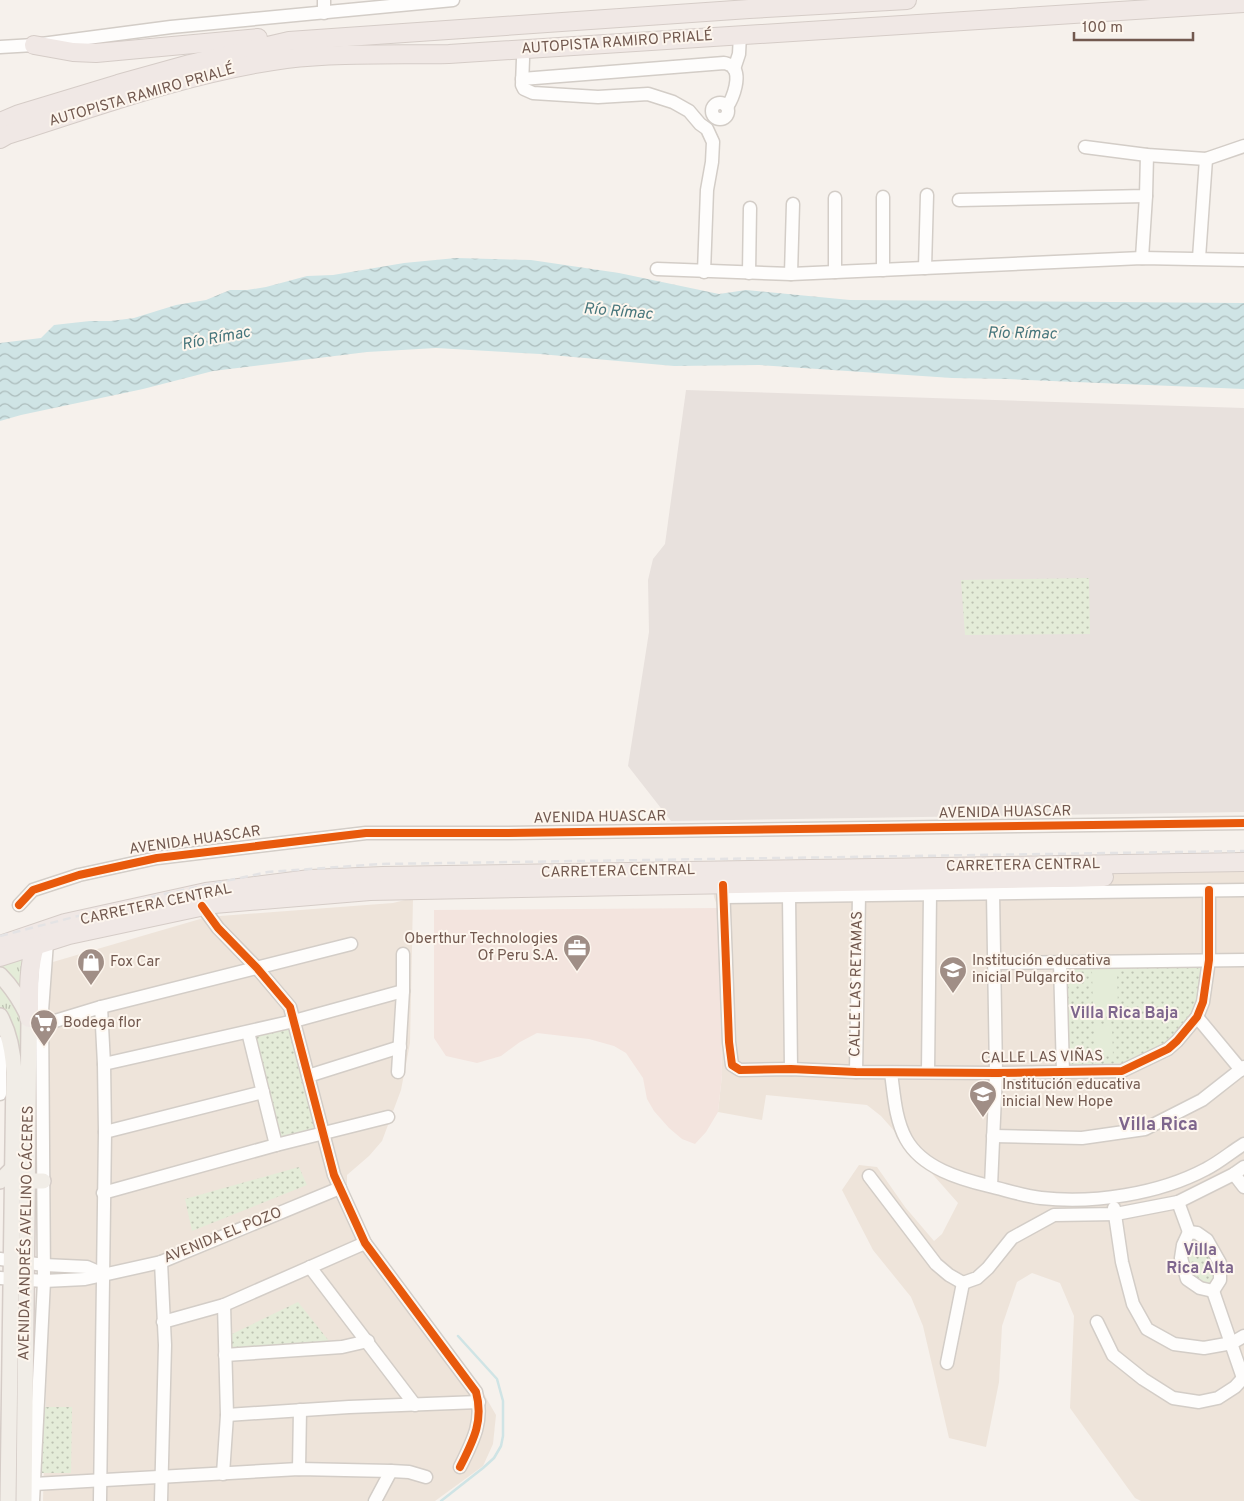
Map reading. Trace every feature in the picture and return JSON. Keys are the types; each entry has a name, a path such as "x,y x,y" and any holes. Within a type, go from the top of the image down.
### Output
{"highway":[{"name":"AUTOPISTA RAMIRO PRIALÉ","path":"0,122 19,114 190,64 297,40 907,0"},
{"name":"AUTOPISTA RAMIRO PRIALÉ","path":"0,139 7,135 104,104 180,82 286,59 330,56 449,54 1244,3"},
{"path":"34,45 73,52 96,52 263,38 280,43"},
{"name":"CARRETERA CENTRAL","path":"0,957 77,933 202,906 370,891 724,891 788,882 1244,862"},
{"name":"CARRETERA CENTRAL","path":"0,945 65,923 206,892 310,879 383,876 788,882 1244,874"},
{"path":"35,1019 29,973 31,958 41,944"}],"main road":[{"name":"AVENIDA ANDRÉS AVELINO CÁCERES","path":"0,975 12,987 35,1019 13,1168 6,1260 5,1279 10,1368 8,1501"},
{"name":"AVENIDA ANDRÉS AVELINO CÁCERES","path":"0,1016 13,1049 27,1181 24,1501"},
{"path":"1,1061 14,1072"},
{"path":"0,1181 13,1168"},
{"path":"27,1181 43,1181"},
{"path":"10,1368 14,1372 20,1373 25,1369"}],"street":[{"path":"0,47 34,45 324,6 453,0"},
{"path":"727,107 732,99 736,82 734,68 739,54 740,36"},
{"path":"523,59 522,85 524,89 533,93 598,97 648,94 673,102 689,110 700,124 707,129 713,142 707,190 704,272"},
{"path":"522,80 724,62 732,65 734,68"},
{"path":"1085,147 1147,155 1206,158 1244,146"},
{"path":"1142,258 1147,155"},
{"path":"1199,258 1206,158"},
{"path":"925,268 927,194"},
{"path":"959,200 1146,196"},
{"path":"882,197 883,270"},
{"path":"835,198 835,272"},
{"path":"791,274 793,204"},
{"path":"749,273 750,208"},
{"path":"658,269 791,274 1142,258 1244,260"},
{"name":"AVENIDA HUASCAR","path":"19,904 33,890 79,875 156,858 366,833 508,833 1244,822"},
{"path":"792,1070 788,882 859,895 1244,890"},
{"name":"CALLE LAS VIÑAS","path":"724,891 731,1063 733,1067 740,1070 996,1073 1122,1071 1168,1049 1197,1017 1203,1002 1209,960 1209,890"},
{"path":"991,1186 996,1073 993,893"},
{"path":"928,1072 930,894"},
{"name":"CALLE LAS RETAMAS","path":"856,1072 859,895"},
{"path":"202,906 218,928 257,968 290,1007 334,1175 365,1243 476,1392 479,1402 476,1435 460,1467"},
{"path":"34,1501 44,1281 43,1181 35,1019 55,1021 101,1007 351,944"},
{"path":"398,1072 403,991 403,954"},
{"path":"993,963 1244,960"},
{"path":"1060,963 1063,1072"},
{"path":"104,1064 294,1021 403,991"},
{"path":"100,1501 105,1132 101,1007"},
{"path":"993,1136 1082,1138 1145,1129 1202,1100 1242,1068 1197,1017"},
{"path":"248,1032 276,1145"},
{"path":"0,1043 0,1094"},
{"path":"308,1076 400,1047"},
{"path":"891,1072 896,1112 906,1139 926,1161 961,1179 1040,1198 1103,1199 1172,1184 1205,1170 1244,1144"},
{"path":"105,1132 263,1092"},
{"path":"103,1193 276,1145 388,1117"},
{"path":"869,1176 936,1264 948,1275 963,1283 976,1278 988,1268 1012,1238 1054,1215 1116,1214 1178,1202 1239,1170 1244,1187"},
{"name":"AVENIDA EL POZO","path":"5,1279 44,1281 85,1279 103,1274 132,1270 161,1262 340,1188"},
{"path":"1103,1199 1114,1207 1122,1262 1132,1304 1147,1329 1174,1344 1204,1348 1232,1343 1244,1336"},
{"path":"1178,1202 1190,1232"},
{"path":"1190,1232 1182,1245 1181,1258 1186,1278 1200,1288 1213,1291"},
{"path":"1190,1232 1207,1240 1220,1263 1220,1280 1213,1291"},
{"path":"163,1322 224,1305 365,1243"},
{"name":"AVENIDA EL POZO","path":"6,1260 44,1265 87,1267 103,1274"},
{"path":"161,1262 165,1345 161,1501"},
{"path":"310,1267 415,1404"},
{"path":"947,1363 963,1283"},
{"path":"1097,1322 1113,1355 1143,1379 1173,1398 1199,1402 1218,1398 1244,1377 1213,1291"},
{"path":"223,1474 226,1415 224,1305"},
{"path":"225,1355 342,1347 368,1341"},
{"path":"226,1415 479,1402"},
{"path":"299,1469 300,1410"},
{"path":"34,1484 299,1469 390,1470 426,1476"},
{"path":"375,1501 382,1491 390,1470"}],"shaded area":[{"path":"686,390 1244,408 1244,812 671,821 628,766 649,632 648,580 653,559 665,544"},
{"path":"1244,856 1244,1501 1141,1501 1135,1498 1070,1408 1074,1316 1060,1283 1032,1273 1017,1282 1002,1326 999,1382 986,1447 949,1438 923,1326 911,1297 873,1250 842,1190 859,1165 877,1167 905,1207 934,1241 942,1234 958,1203 881,1116 867,1105 766,1095 762,1120 718,1112 722,1075 718,908 714,897 712,875"},
{"path":"413,898 410,1043 401,1090 382,1141 369,1156 347,1175 347,1191 370,1247 481,1389 496,1415 493,1444 483,1466 435,1501 43,1501 49,1282 49,1031 46,964 207,917 393,903"},
{"name":"Oberthur Technologies Of Peru S.A.","path":"718,908 722,1075 718,1112 706,1132 695,1144 682,1139 654,1111 647,1099 643,1078 626,1053 614,1046 589,1039 537,1033 520,1042 501,1056 477,1063 446,1056 434,1038 434,910"}],"green space":[{"path":"1089,578 1090,634 965,635 961,580"},
{"path":"27,956 25,998 13,979 0,965"},
{"path":"1205,962 1197,1001 1190,1016 1166,1043 1126,1063 1065,1066 1063,965"},
{"path":"1092,971 1117,971 1118,1008 1093,1009"},
{"path":"0,978 22,1010 25,1116 0,1011"},
{"path":"1096,1025 1112,1025 1113,1056 1096,1056"},
{"path":"291,1027 319,1132 281,1142 253,1036"},
{"path":"299,1167 307,1185 192,1231 185,1199"},
{"path":"1201,1238 1217,1270 1212,1282 1208,1284 1194,1282 1186,1265 1190,1239"},
{"path":"298,1302 333,1346 232,1351 230,1335"},
{"path":"43,1407 72,1407 71,1473 42,1473"}],"water":[{"name":"Río Rímac","path":"456,258 531,260 619,273 719,294 746,290 850,300 1244,303 1244,389 952,378 759,365 674,366 540,354 436,348 367,352 213,371 143,389 0,421 0,343 41,338 54,325 134,318 176,305 206,300 230,290 266,287 307,276 333,275 404,263"}],"waterway":[{"path":"441,1501 494,1458 501,1446 503,1436 503,1401 497,1379 458,1336"}],"railway":[{"path":"0,936 164,894 268,872 381,864 1244,851"}],"cycle path":[{"path":"19,905 33,890 79,875 157,858 366,833 508,833 1244,823"},
{"path":"723,885 729,1042 732,1065 740,1070 791,1069 856,1072 996,1073 1122,1071 1168,1049 1197,1017 1203,1002 1209,960 1209,890"},
{"path":"202,906 218,928 257,968 290,1007 334,1175 365,1243 476,1392 479,1412 478,1422 473,1439 460,1467"}],"place":[{"name":"Oberthur Technologies Of Peru S.A.","path":"577,972"},
{"name":"Fox Car","path":"91,986"},
{"name":"Institución educativa inicial Pulgarcito","path":"953,994"},
{"name":"Bodega flor","path":"44,1047"},
{"name":"Institución educativa inicial New Hope","path":"983,1118"}],"district":[{"name":"Villa Rica Baja","path":"1124,1014"},
{"name":"Villa Rica","path":"1158,1125"},
{"name":"Villa Rica Alta","path":"1200,1260"}]}
